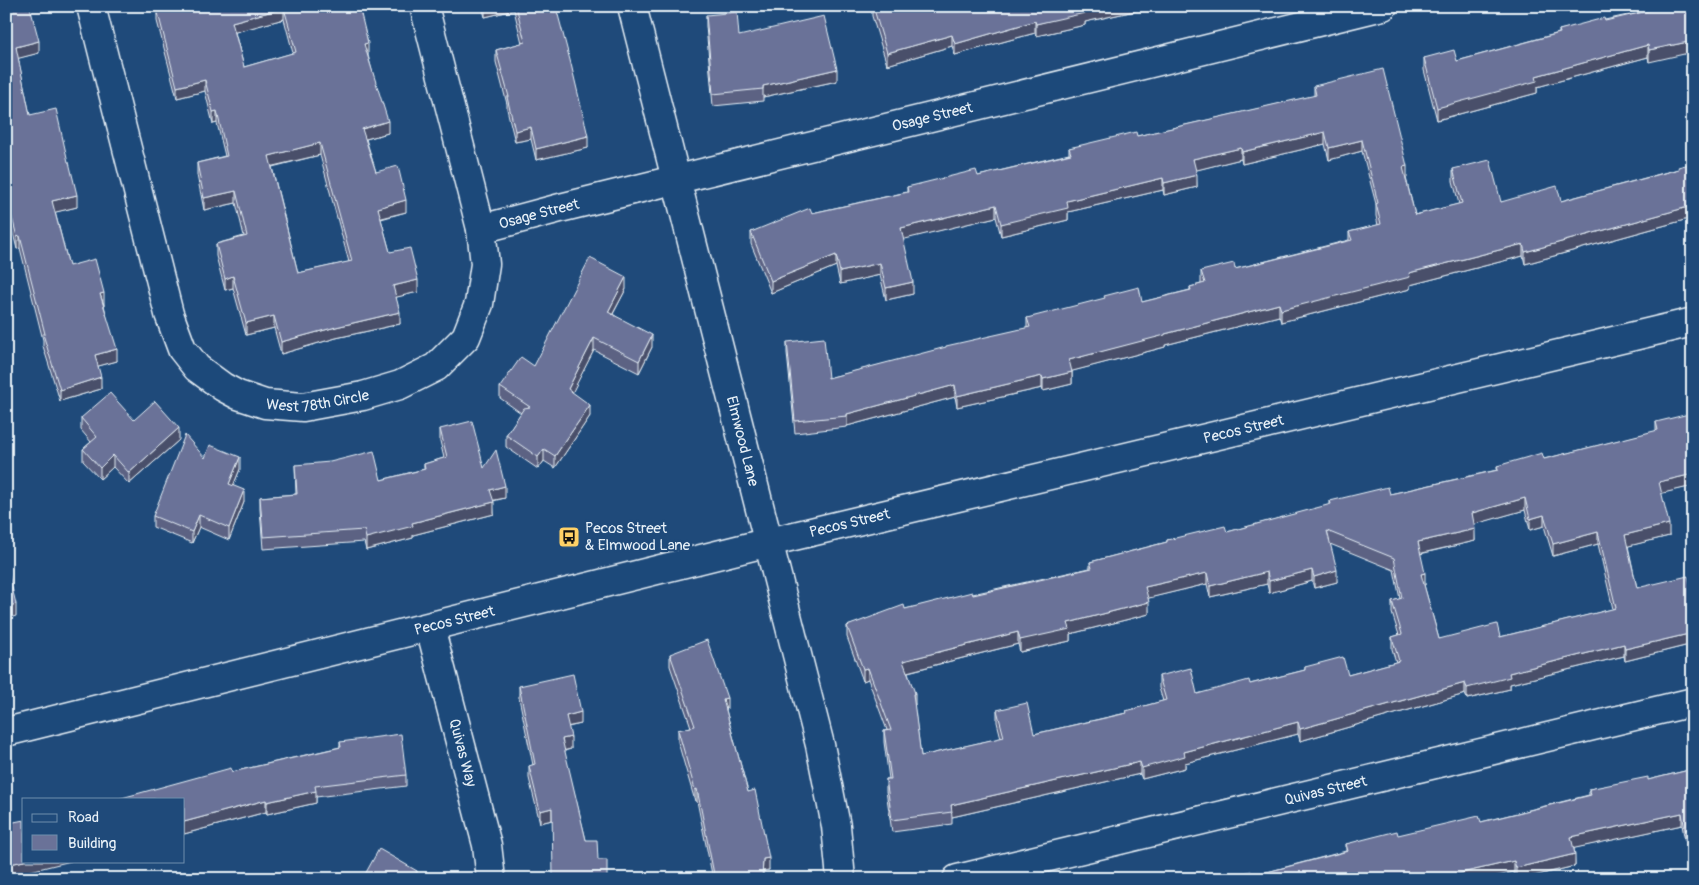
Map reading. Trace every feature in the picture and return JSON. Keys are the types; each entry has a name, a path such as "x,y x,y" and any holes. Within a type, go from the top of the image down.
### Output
{"street":[{"name":"West 78th Circle","path":"92,6 169,314 182,349 197,368 238,395 265,404 303,407 363,396 400,384 436,367 466,337 479,304 485,264 481,229 424,6"},
{"name":"Elmwood Lane","path":"632,6 820,745 836,826 841,879"},
{"name":"Osage Street","path":"481,229 676,179 1383,6"},
{"name":"Pecos Street","path":"6,732 769,542 1693,322"},
{"name":"Quivas Way","path":"430,627 487,845 490,879"},
{"name":"Quivas Street","path":"957,879 1693,702"}],"building":[{"path":"6,6 30,7 39,41 16,47 30,115 56,109 77,195 52,201 69,266 95,259 104,293 100,294 117,349 95,355 101,377 60,390 43,334 45,334 20,236 17,237 6,194"},
{"path":"169,6 359,6 368,43 364,44 388,121 362,129 376,172 398,166 406,200 378,208 390,252 410,248 418,280 393,286 400,312 281,342 274,316 246,323 233,276 225,279 216,244 247,236 236,191 204,198 197,163 227,156 217,111 213,112 205,80 177,87 157,9","holes":["284,8 296,52 244,67 232,22","320,143 352,261 298,273 269,156"]},
{"path":"516,6 553,6 554,12 557,11 588,136 536,149 531,127 515,131 507,97 509,97 496,50 525,42"},
{"path":"873,6 1104,6 1085,11 1085,13 1036,24 1035,21 955,44 952,35 887,53"},
{"path":"1669,6 1693,6 1693,41 1649,50 1648,45 1536,76 1537,81 1437,108 1424,58 1454,50 1457,61 1560,33 1559,30 1604,18 1605,21"},
{"path":"737,12 739,36 824,16 837,69 763,86 763,89 713,94 706,15"},
{"path":"1383,69 1407,166 1403,167 1415,215 1462,203 1453,169 1490,160 1501,202 1557,186 1561,201 1679,169 1678,167 1693,163 1693,214 1690,215 1688,207 1525,252 1523,244 1409,273 1410,277 1281,310 1279,304 1069,360 1072,372 1043,379 1042,376 957,396 955,385 847,414 847,416 795,421 787,342 824,338 828,378 946,346 1030,327 1027,318 1105,298 1104,296 1139,287 1142,302 1191,290 1190,287 1205,283 1201,271 1234,263 1235,269 1352,240 1349,232 1381,224 1376,204 1378,203 1362,140 1329,148 1325,132 1242,152 1241,148 1193,159 1197,175 1164,183 1163,178 1067,201 1068,208 1001,224 996,205 901,228 913,282 886,288 880,263 840,272 836,255 771,281 751,232 810,208 812,213 908,192 907,187 976,170 978,176 1071,154 1069,148 1136,132 1137,136 1316,95 1314,86"},
{"path":"1693,146 1693,163 1689,147"},
{"path":"590,258 626,277 608,312 652,335 639,361 594,338 568,389 590,405 555,456 544,449 538,457 506,435 524,408 530,407 500,387 521,357 534,366"},
{"path":"110,393 134,420 155,401 179,428 129,473 113,455 100,468 83,449 97,437 81,418"},
{"path":"1693,413 1693,474 1659,482 1669,524 1625,535 1637,588 1688,576 1693,590 1693,633 1625,649 1624,644 1509,673 1510,677 1467,688 1465,683 1300,729 1298,722 1184,752 1185,756 1142,768 1140,762 951,805 952,812 892,820 886,779 891,779 884,731 891,730 868,668 863,669 847,626 904,605 905,609 972,592 973,595 1092,568 1090,562 1225,526 1227,532 1331,504 1330,501 1388,487 1390,494 1498,470 1497,466 1542,453 1544,459 1658,430 1656,422","holes":["1525,498 1530,519 1544,515 1553,544 1598,532 1616,608 1500,637 1497,624 1439,639 1421,574 1425,573 1418,542 1475,529 1472,513","1327,531 1394,558 1402,598 1392,601 1402,634 1392,637 1399,661 1348,675 1343,657 1305,667 1305,670 1250,684 1249,680 1197,694 1191,668 1159,676 1166,700 1126,711 1127,713 1034,734 1027,703 997,710 1004,737 921,756 913,694 915,693 903,661 1018,632 1020,640 1070,629 1068,623 1149,602 1145,587 1207,573 1210,586 1267,572 1269,581 1312,570 1314,577 1337,570"]},
{"path":"472,421 484,468 496,450 505,486 490,490 494,502 412,523 413,526 366,538 364,530 263,537 260,497 297,494 295,465 330,462 374,451 381,480 425,469 424,464 447,457 440,429"},
{"path":"185,435 205,458 210,445 240,457 229,484 244,490 229,528 199,515 192,532 153,516"},
{"path":"6,563 16,604 6,607"},
{"path":"6,623 9,636 6,637"},
{"path":"707,640 727,698 723,699 748,792 755,790 769,858 763,859 762,879 715,879 697,789 695,790 678,730 695,726 670,654"},
{"path":"573,674 581,712 566,716 571,737 562,739 586,840 597,840 598,860 607,860 607,879 553,879 552,808 540,811 529,766 535,764 519,686"},
{"path":"401,734 406,775 315,786 316,791 267,802 266,800 185,822 185,798 122,798 231,768 232,772 341,747 340,742"},
{"path":"1693,769 1693,828 1685,830 1682,813 1571,837 1575,854 1516,868 1514,861 1435,879 1222,879 1251,871 1252,876 1348,851 1346,844 1397,831 1398,835 1479,816 1481,822 1591,795 1589,789 1648,777 1648,780"},
{"path":"22,820 22,861 10,864 14,879 6,879 6,828 10,827 9,823"},
{"path":"379,849 417,871 413,879 364,879"}],"place":[{"name":"Pecos Street & Elmwood Lane","path":"569,537"}]}
